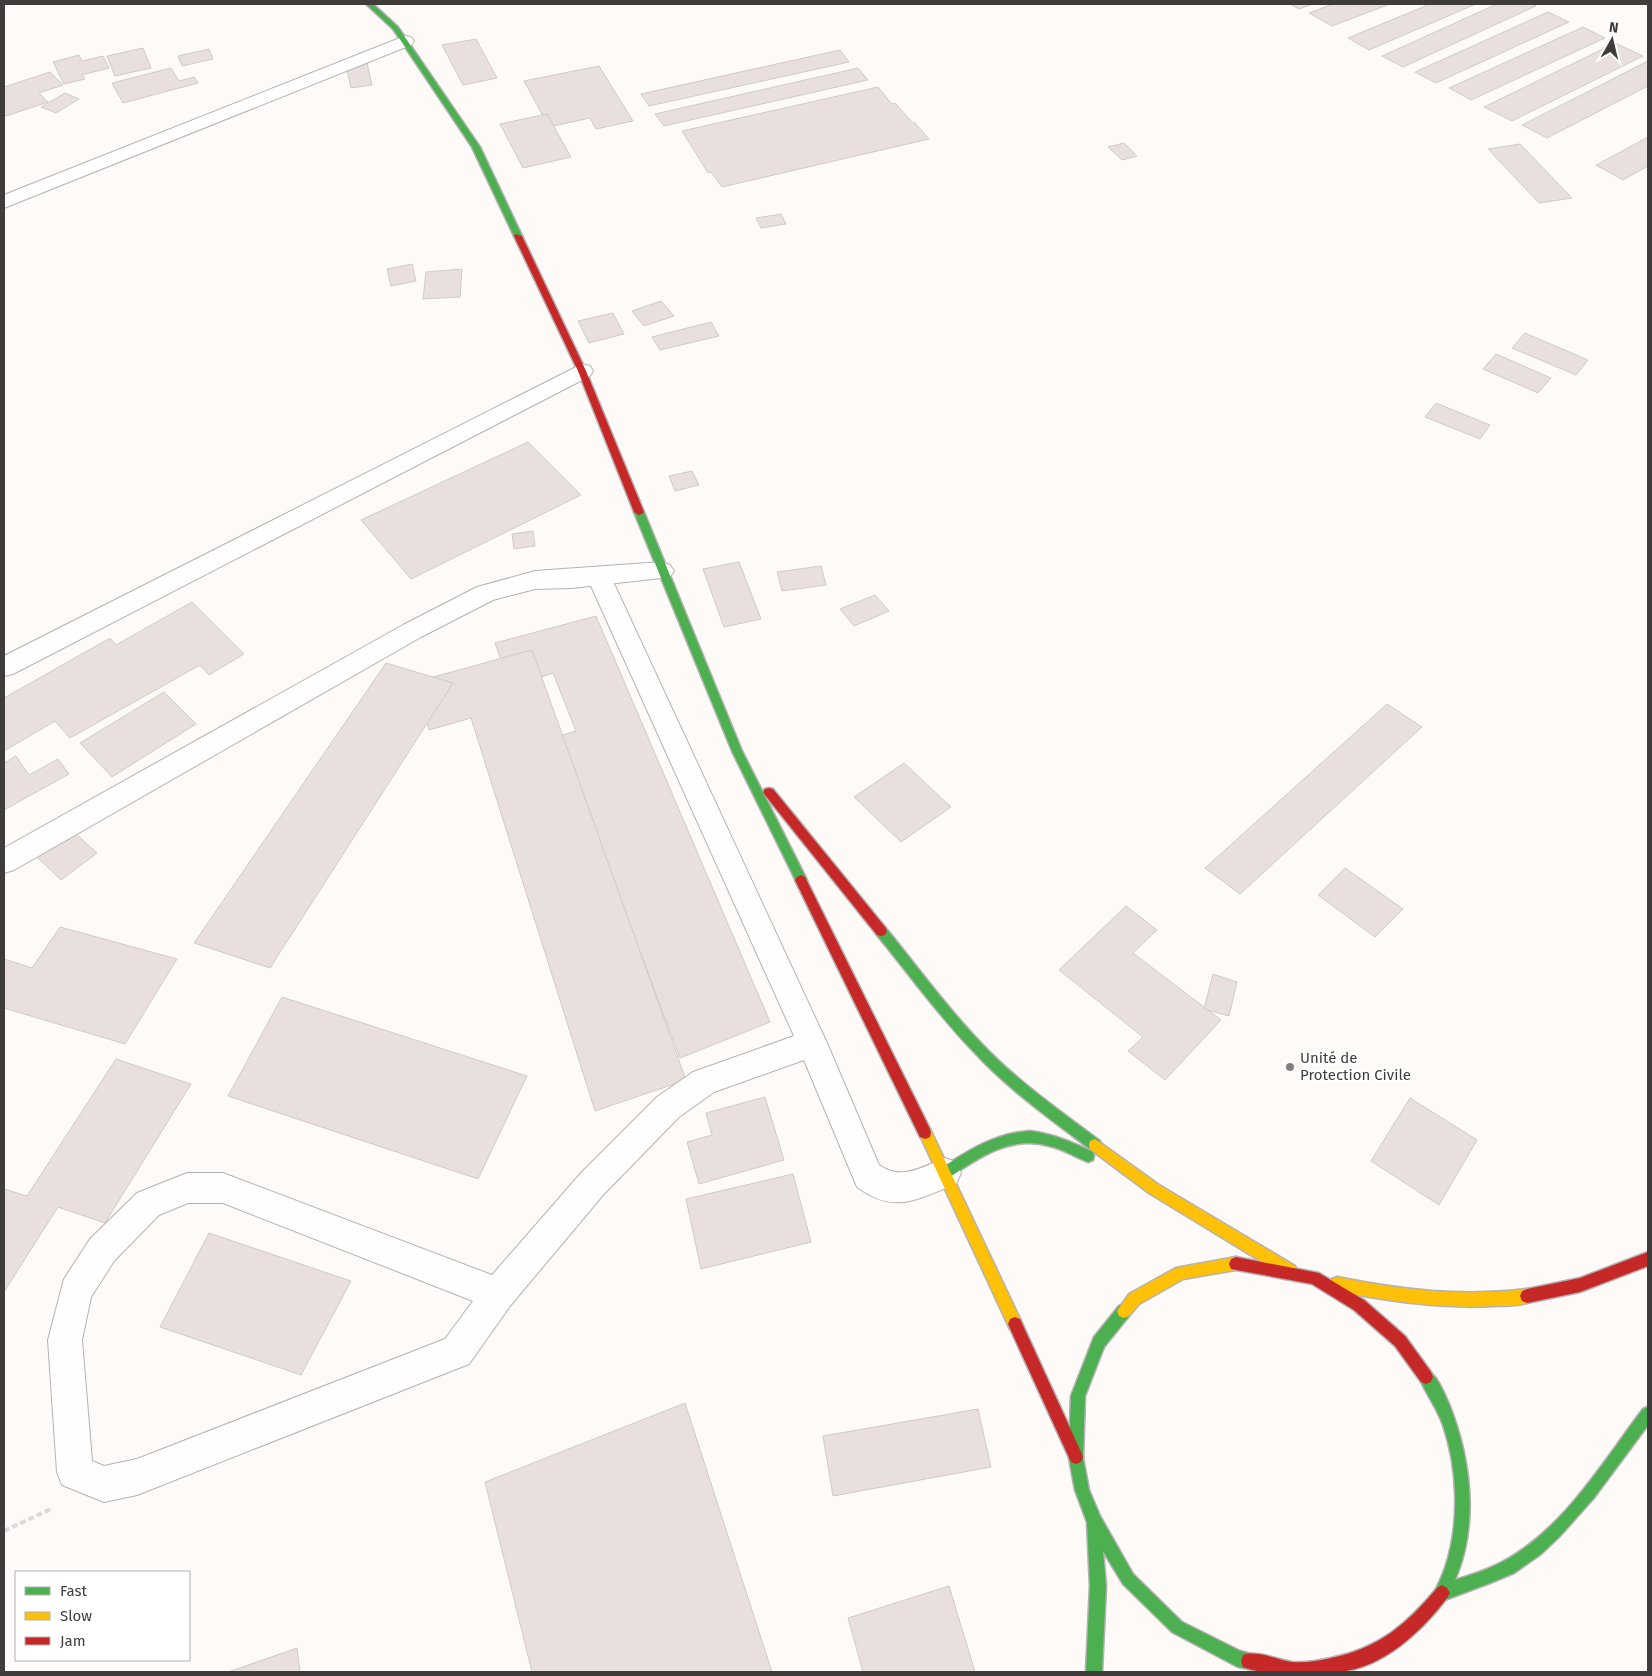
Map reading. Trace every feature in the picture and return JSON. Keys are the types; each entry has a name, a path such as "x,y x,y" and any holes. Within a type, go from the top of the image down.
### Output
{"main road":[{"path":"369,4 396,28 476,147 582,371 737,751 945,1173 1076,1458"},
{"path":"737,751 954,1020 994,1063 1044,1107 1154,1189"},
{"path":"945,1173 990,1145 1014,1138 1037,1136 1054,1139 1154,1189 1293,1273"},
{"path":"1362,1660 1301,1670 1238,1659 1177,1627 1128,1579 1094,1521 1082,1490 1076,1458 1078,1396 1099,1342 1134,1299 1181,1273 1236,1264 1293,1273 1383,1295 1452,1302 1509,1298 1580,1284 1648,1259"},
{"path":"1314,1278 1359,1305 1400,1341 1432,1385 1454,1436 1464,1489 1460,1542 1443,1590 1422,1619 1394,1643 1343,1672"},
{"path":"1443,1590 1499,1573 1532,1552 1561,1523 1648,1414"},
{"path":"1094,1521 1098,1586 1094,1672"}],"street":[{"path":"4,202 405,41"},
{"path":"4,667 582,371"},
{"path":"4,862 403,636 486,593 535,580 599,577 662,571"},
{"path":"599,577 812,1043 868,1176 882,1187 901,1190 945,1173"},
{"path":"498,1294 223,1188 187,1188 148,1204 102,1250 76,1291 65,1340 75,1472 104,1484 137,1477 457,1352 498,1294 592,1184 668,1107 704,1082 812,1043"}],"building":[{"path":"1290,4 1313,4 1299,9"},
{"path":"1333,4 1390,4 1332,26 1309,13"},
{"path":"1430,4 1476,4 1369,50 1348,38"},
{"path":"1497,4 1531,4 1536,6 1403,67 1382,56"},
{"path":"1548,12 1569,22 1436,83 1415,72"},
{"path":"1583,27 1605,38 1471,100 1449,88"},
{"path":"476,39 497,78 463,85 442,45"},
{"path":"1615,43 1643,56 1512,121 1484,107"},
{"path":"143,48 151,68 115,76 107,56"},
{"path":"209,49 213,59 182,66 178,56"},
{"path":"840,50 849,62 649,106 641,94"},
{"path":"79,55 82,61 103,56 109,68 82,75 85,79 64,84 53,62"},
{"path":"1648,61 1648,86 1547,138 1522,125"},
{"path":"367,63 372,85 351,88 346,66"},
{"path":"599,66 633,121 596,129 590,118 549,127 524,81"},
{"path":"171,68 179,81 194,77 198,83 123,103 112,83"},
{"path":"858,68 868,80 664,126 655,114"},
{"path":"50,72 63,85 39,93 48,102 6,116 4,114 4,87"},
{"path":"878,87 892,104 895,103 929,139 722,187 711,172 708,173 682,131"},
{"path":"65,93 79,99 56,113 41,107"},
{"path":"547,114 571,157 523,168 500,124"},
{"path":"1648,137 1648,166 1623,180 1596,165"},
{"path":"1124,143 1137,156 1122,160 1108,147"},
{"path":"1520,144 1572,198 1539,203 1488,149"},
{"path":"781,214 786,224 761,228 756,218"},
{"path":"412,264 416,281 391,286 387,269"},
{"path":"462,269 460,297 423,299 426,272"},
{"path":"661,301 674,316 644,326 632,311"},
{"path":"613,313 624,334 589,343 578,321"},
{"path":"711,322 719,336 660,350 652,337"},
{"path":"1525,333 1588,360 1576,375 1512,348"},
{"path":"1496,354 1551,378 1538,393 1483,369"},
{"path":"1436,403 1490,425 1480,439 1425,417"},
{"path":"528,442 581,495 411,579 361,520"},
{"path":"692,471 699,485 675,491 669,476"},
{"path":"533,531 535,546 514,549 512,534"},
{"path":"739,562 761,619 724,627 703,569"},
{"path":"821,566 826,585 782,591 777,572"},
{"path":"875,595 889,611 854,626 840,609"},
{"path":"192,602 244,654 209,675 200,665 70,738 55,721 4,751 4,698 110,638 116,645"},
{"path":"596,616 770,1022 680,1058 559,736 576,731 553,673 511,688 495,643"},
{"path":"532,650 686,1080 595,1111 471,718 429,730 415,682"},
{"path":"386,663 453,683 270,968 194,943"},
{"path":"164,692 196,724 112,777 80,743"},
{"path":"1387,704 1422,727 1240,894 1205,868"},
{"path":"16,756 29,775 58,759 69,774 4,810 4,763"},
{"path":"904,763 951,807 901,842 854,797"},
{"path":"73,831 97,853 61,880 37,857"},
{"path":"1345,868 1403,909 1375,937 1318,895"},
{"path":"1126,906 1157,930 1133,953 1221,1020 1165,1080 1128,1051 1143,1037 1059,970"},
{"path":"60,927 177,959 125,1044 4,1008 4,959 32,968"},
{"path":"1213,974 1237,982 1229,1016 1204,1009"},
{"path":"282,997 527,1076 478,1179 228,1096"},
{"path":"116,1059 191,1084 105,1223 58,1207 4,1292 4,1189 27,1196"},
{"path":"765,1097 784,1160 699,1184 687,1142 712,1135 706,1113"},
{"path":"1410,1098 1477,1140 1439,1205 1371,1161"},
{"path":"793,1174 811,1242 701,1269 686,1199"},
{"path":"209,1233 351,1281 301,1375 160,1327"},
{"path":"685,1403 772,1672 532,1672 485,1482"},
{"path":"978,1409 991,1467 833,1496 823,1436"},
{"path":"949,1586 975,1672 863,1672 848,1618"},
{"path":"297,1648 300,1672 228,1672"}],"traffic: fast":[{"path":"369,4 396,28 476,147 518,236"},
{"path":"639,512 737,751 801,880"},
{"path":"881,931 979,1049 1018,1085 1095,1145"},
{"path":"945,1173 982,1150 998,1142 1014,1138 1048,1139 1067,1145 1088,1156"},
{"path":"1124,1311 1099,1342 1078,1396 1076,1458 1082,1490 1094,1521 1128,1579 1177,1627 1238,1659 1249,1661"},
{"path":"1426,1377 1440,1400 1450,1426 1458,1454 1462,1483 1462,1513 1459,1541 1452,1569 1442,1593"},
{"path":"1443,1591 1499,1572 1536,1548 1554,1532 1588,1494 1648,1414"},
{"path":"1094,1523 1098,1586 1094,1672"}],"traffic: slow":[{"path":"925,1133 1015,1324"},
{"path":"1095,1145 1154,1189 1290,1271"},
{"path":"1124,1311 1134,1299 1181,1273 1236,1264"},
{"path":"1337,1284 1431,1299 1479,1300 1527,1296"}],"traffic: jam":[{"path":"518,236 582,371 639,512"},
{"path":"769,792 881,931"},
{"path":"801,880 925,1133"},
{"path":"1527,1296 1580,1285 1648,1259"},
{"path":"1236,1264 1314,1278 1359,1305 1400,1341 1426,1377"},
{"path":"1015,1324 1076,1457"},
{"path":"1249,1661 1302,1670 1346,1663 1365,1657 1382,1649 1413,1626 1442,1593"}],"place":[{"name":"Unité de Protection Civile","path":"1290,1067"}]}
